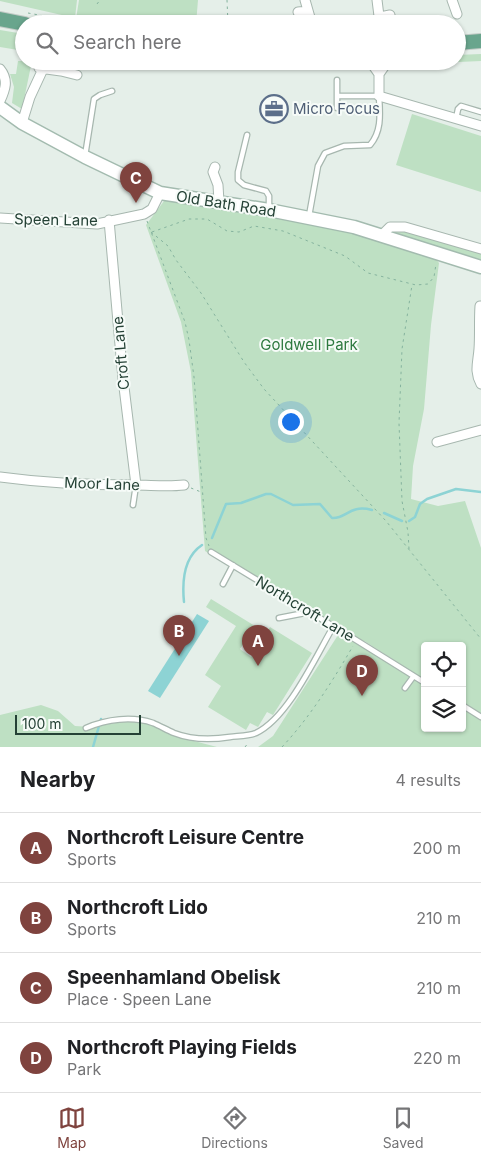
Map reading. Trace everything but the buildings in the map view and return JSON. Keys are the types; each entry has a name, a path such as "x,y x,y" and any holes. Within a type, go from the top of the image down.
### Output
{"main road":[{"path":"0,20 15,19"},
{"path":"466,42 481,41"}],"street":[{"path":"305,0 309,15"},
{"path":"377,0 379,15"},
{"path":"452,0 457,14"},
{"path":"298,12 308,11"},
{"path":"0,69 6,77 6,86 0,101"},
{"path":"22,123 41,70"},
{"path":"51,70 77,75"},
{"path":"376,70 379,74"},
{"path":"382,70 379,74 379,96 481,126"},
{"name":"Old Bath Road","path":"0,107 22,123 85,157 160,193 268,210 354,227 481,267"},
{"path":"214,167 213,172 218,185 219,202"},
{"path":"144,214 152,209 160,193"},
{"name":"Speen Lane","path":"0,218 96,224 144,214"},
{"name":"Croft Lane","path":"110,220 123,379 136,485"},
{"path":"382,236 390,227 405,227 481,249"},
{"path":"480,306 475,317 480,350 476,366 477,376 481,384"},
{"path":"437,442 462,440 481,430"},
{"name":"Moor Lane","path":"0,477 108,486 167,487 184,485"}],"lane":[{"path":"336,108 337,80"},
{"path":"85,157 94,99 112,91"},
{"path":"309,218 318,166 325,153 344,146 370,145 376,138 381,119 379,96 337,96"},
{"path":"456,118 458,109 461,106 481,112"},
{"path":"247,135 238,172 238,180 244,185 266,191 269,196 268,210"},
{"path":"133,505 136,485"},
{"name":"Northcroft Lane","path":"210,552 421,681"},
{"path":"223,584 233,566"},
{"path":"279,618 310,612"},
{"path":"86,728 102,722 124,719 145,721 174,733 197,739 219,739 255,734 273,722 286,707 333,626"},
{"path":"405,688 413,677"},
{"path":"466,708 481,717"}],"path":[{"path":"97,4 100,0"},
{"path":"227,0 228,15"},
{"path":"144,214 185,322 189,340 194,377 206,538 210,552"},
{"path":"151,232 189,219 207,219 228,231 239,232 254,226 283,231 345,256 368,273 412,284 428,284 434,277 438,253"},
{"path":"256,232 257,226"},
{"path":"151,232 168,246 201,293 244,362 264,389 364,496 481,639"},
{"path":"409,550 408,532 402,501 399,423 402,349 412,284"},
{"path":"184,485 202,492"},
{"path":"282,747 296,732 322,696 356,640"}],"green space":[{"path":"77,0 75,15 62,15 0,1"},
{"path":"79,0 198,0 197,15 77,15"},
{"path":"0,30 15,32 15,50 0,47"},
{"path":"481,54 481,61 466,62 466,55"},
{"path":"17,70 30,70 22,109 12,103 14,87 10,74 16,74"},
{"path":"412,114 481,136 481,192 396,165"},
{"name":"Goldwell Park","path":"167,197 353,232 435,258 439,263 431,325 424,409 413,466 411,499 438,506 465,501 481,548 481,714 466,705 466,642 421,642 421,677 366,642 333,627 331,629 205,551 191,372 181,322 146,225"},
{"path":"390,227 481,249 481,267 382,235"},
{"path":"211,599 255,626 240,649 251,657 270,627 312,653 273,715 267,712 258,727 250,723 246,730 208,707 221,686 205,675 236,626 206,607"},
{"path":"340,632 421,682 421,732 466,732 466,710 481,719 481,747 258,747 273,736"},
{"path":"41,705 58,711 75,726 92,727 127,721 147,723 175,736 217,747 0,747 0,715"}],"water":[{"path":"197,614 209,621 160,698 148,691"}],"waterway":[{"path":"409,521 415,517 420,504 427,499 456,489 481,492"},
{"path":"212,538 226,504 241,503 266,494 271,494 293,505 320,504 332,518 337,518 353,510 372,510"},
{"path":"384,513 402,521"},
{"path":"184,602 185,570 191,556 202,545"},
{"path":"93,747 101,719"}],"place":[{"name":"Micro Focus","path":"274,109"},
{"name":"Speenhamland Obelisk","path":"136,203"},
{"name":"Northcroft Lido","path":"179,656"},
{"name":"Northcroft Leisure Centre","path":"258,666"},
{"name":"Northcroft Playing Fields","path":"362,696"}]}
